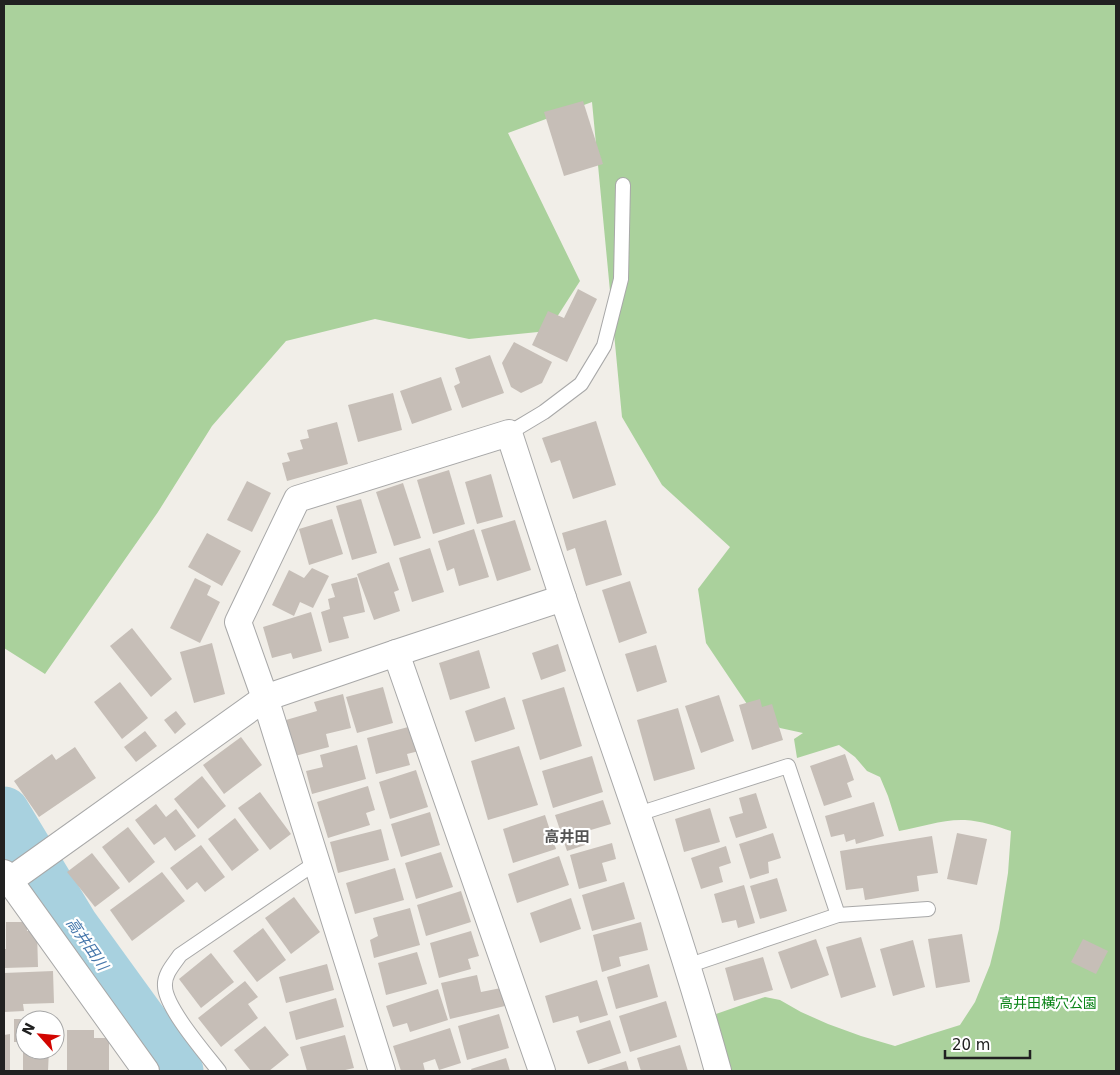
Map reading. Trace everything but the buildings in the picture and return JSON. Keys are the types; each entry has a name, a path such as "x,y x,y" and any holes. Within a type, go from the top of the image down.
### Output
{"street":[{"path":"382,1071 265,698 238,622 298,499 509,434 563,598 655,864 688,966 718,1071"},
{"path":"146,1071 13,875 47,854 265,698 563,598"},
{"path":"396,653 542,1071"}],"lane":[{"path":"509,434 544,412 581,384 604,346 621,279 623,185"},
{"path":"638,814 788,766 838,915"},
{"path":"218,1071 179,1019 168,1001 165,986 168,971 180,955 316,862"},
{"path":"688,966 838,915 928,909"}],"green space":[{"name":"高井田横穴公園","path":"4,4 1116,4 1116,1071 728,1071 716,1014 765,997 780,1000 828,1024 895,1046 960,1025 975,1002 990,965 999,929 1008,873 1011,831 983,823 957,820 899,831 880,777 867,771 855,757 839,745 797,758 794,739 803,733 780,728 749,707 706,643 698,589 730,547 662,485 622,417 592,102 508,133 580,281 548,331 469,339 375,319 286,341 212,426 158,512 45,674 4,648"}],"waterway":[{"name":"高井田川","path":"4,812 73,926 178,1071"}],"district":[{"name":"高井田","path":"567,837"}]}
